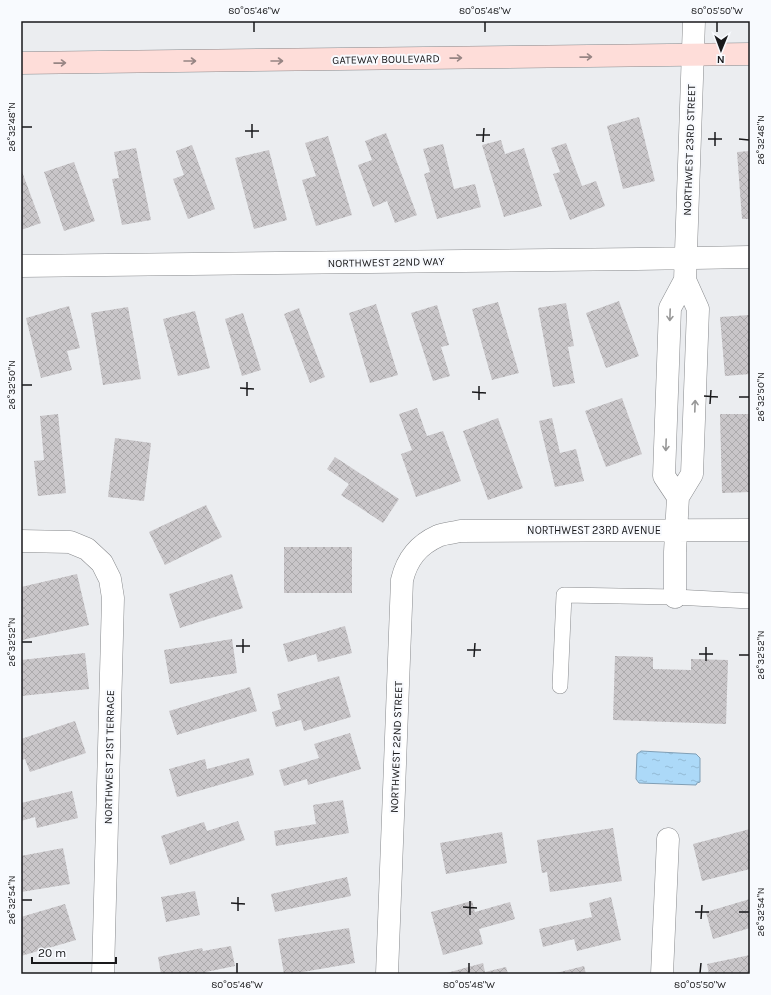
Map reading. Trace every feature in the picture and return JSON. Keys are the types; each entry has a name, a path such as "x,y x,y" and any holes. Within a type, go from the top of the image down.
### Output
{"main road":[{"name":"GATEWAY BOULEVARD","path":"21,63 750,54"}],"street":[{"name":"NORTHWEST 23RD STREET","path":"675,597 678,497 664,476 670,308 685,280 694,21"},
{"name":"NORTHWEST 22ND WAY","path":"21,266 750,257"},
{"name":"NORTHWEST 23RD AVENUE","path":"439,536 460,531 750,530"},
{"name":"NORTHWEST 22ND STREET","path":"387,974 402,580 405,567 413,554 425,544 439,536"},
{"name":"NORTHWEST 21ST TERRACE","path":"21,541 70,542 87,549 102,562 110,579 113,598 103,974"},
{"path":"662,974 668,840"}],"lane":[{"path":"560,686 564,595 675,597 750,601"}],"water":[{"path":"641,751 696,754 700,758 700,782 696,785 639,783 636,779 637,754"}],"building":[{"path":"639,117 655,181 623,189 607,126"},
{"path":"386,133 417,215 395,223 387,201 373,207 358,165 372,160 365,141"},
{"path":"328,136 352,215 316,226 302,180 316,176 305,143"},
{"path":"501,140 505,154 524,148 542,206 504,217 482,145"},
{"path":"566,143 582,186 596,181 605,206 570,220 553,174 560,172 551,148"},
{"path":"443,144 454,189 475,184 481,207 437,219 424,174 430,172 423,149"},
{"path":"192,145 215,209 188,219 173,179 184,175 176,151"},
{"path":"136,148 151,220 122,225 112,179 119,178 114,152"},
{"path":"269,150 287,220 254,229 235,158"},
{"path":"750,151 750,219 742,219 737,152"},
{"path":"74,162 95,221 64,231 44,172"},
{"path":"21,169 41,223 21,230"},
{"path":"619,301 639,356 606,368 586,313"},
{"path":"498,302 519,373 492,380 472,309"},
{"path":"566,303 574,346 568,347 575,383 553,387 538,308"},
{"path":"376,304 398,375 370,383 349,313"},
{"path":"437,305 449,345 441,347 450,376 433,381 411,313"},
{"path":"69,306 80,348 67,351 72,370 41,378 26,318"},
{"path":"128,307 141,379 103,385 91,313"},
{"path":"299,308 325,377 310,383 284,314"},
{"path":"195,311 210,368 178,376 163,319"},
{"path":"243,313 261,370 242,376 225,319"},
{"path":"750,315 750,374 725,376 720,317"},
{"path":"622,398 642,454 606,467 585,411"},
{"path":"417,408 427,436 443,431 461,481 416,497 401,454 412,450 399,414"},
{"path":"58,414 66,493 38,496 34,461 44,460 40,416"},
{"path":"720,414 750,414 750,492 722,493"},
{"path":"498,418 523,488 488,500 463,431"},
{"path":"552,418 560,453 576,449 584,481 555,487 539,421"},
{"path":"115,438 151,443 144,501 108,497"},
{"path":"335,457 399,499 383,523 341,495 349,484 327,469"},
{"path":"206,505 222,537 165,565 149,532"},
{"path":"284,547 352,547 352,593 284,593"},
{"path":"77,574 89,625 22,640 21,587"},
{"path":"232,574 243,608 180,628 169,594"},
{"path":"345,626 352,653 318,662 316,654 288,662 283,644"},
{"path":"232,639 237,673 170,684 164,650"},
{"path":"85,653 89,689 21,696 21,660"},
{"path":"615,656 653,657 653,669 691,670 691,659 728,660 726,724 613,720"},
{"path":"339,676 351,717 304,731 301,720 276,727 272,712 281,709 277,694"},
{"path":"250,687 257,711 177,735 169,711"},
{"path":"75,721 86,753 30,772 25,759 21,760 21,739"},
{"path":"350,733 361,769 308,785 307,779 284,786 279,770 319,758 314,744"},
{"path":"249,758 254,775 177,797 169,769 205,759 207,769"},
{"path":"72,791 78,818 37,828 35,817 21,821 21,803"},
{"path":"343,800 349,833 276,846 274,831 316,824 313,805"},
{"path":"238,821 245,840 170,865 161,836 204,822 207,831"},
{"path":"613,828 622,881 550,892 547,872 542,873 537,840"},
{"path":"750,829 750,869 702,881 693,844"},
{"path":"502,832 507,863 446,874 440,843"},
{"path":"63,848 70,884 21,892 21,856"},
{"path":"347,877 351,896 275,912 271,894"},
{"path":"195,891 200,915 166,922 161,897"},
{"path":"611,897 621,940 577,951 574,939 543,947 539,929 592,917 589,903"},
{"path":"750,899 750,928 713,939 706,912"},
{"path":"472,901 475,912 510,902 515,919 479,929 483,944 443,955 431,912"},
{"path":"65,904 76,940 21,956 21,917"},
{"path":"349,928 355,963 284,974 278,939"},
{"path":"231,946 235,966 206,972 207,974 161,974 158,957 202,948 203,951"},
{"path":"750,955 750,974 709,974 707,964"},
{"path":"483,963 485,972 506,967 508,974 443,974"},
{"path":"584,966 586,974 556,974 556,973"}]}
